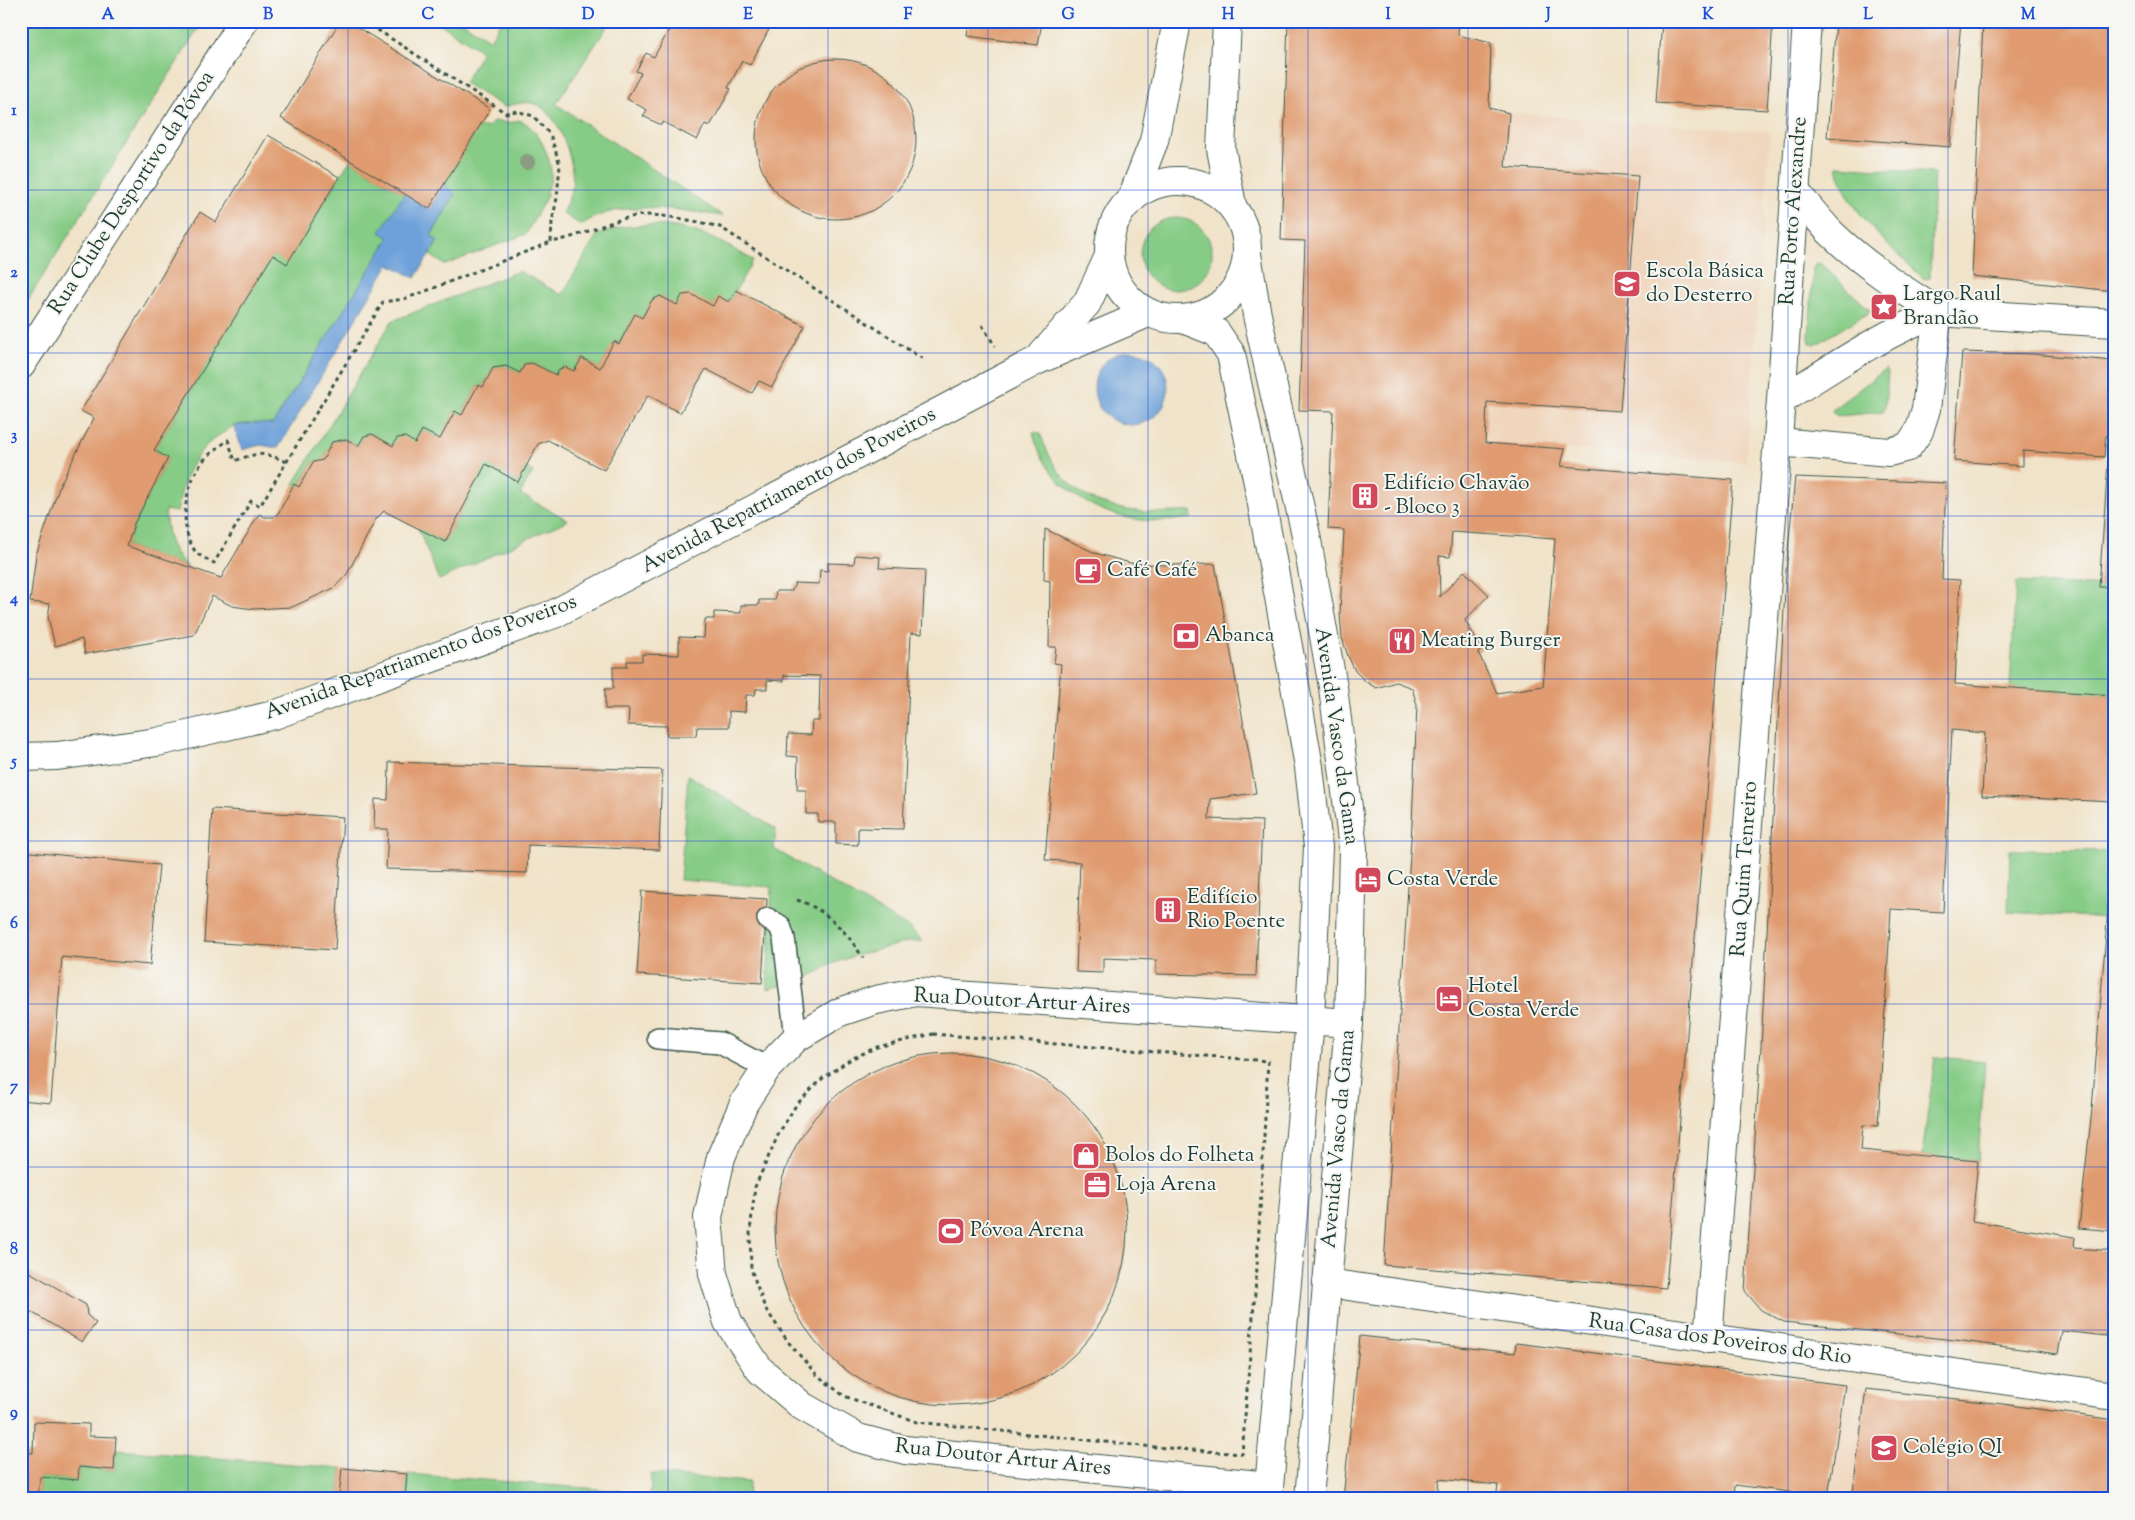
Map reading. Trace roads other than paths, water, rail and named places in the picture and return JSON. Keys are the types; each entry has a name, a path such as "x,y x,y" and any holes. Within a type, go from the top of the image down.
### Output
{"street":[{"name":"Rua Clube Desportivo da Póvoa","path":"21,365 244,21"},
{"path":"1131,200 1154,141 1177,21"},
{"path":"1227,21 1221,149 1232,205"},
{"name":"Rua Porto Alexandre","path":"1781,400 1807,21"},
{"path":"1184,181 1202,185 1218,193 1232,205 1241,220 1246,237 1247,254 1243,274 1234,291 1220,305 1202,315 1183,319 1165,318 1148,313 1134,303 1121,289 1113,273 1109,256 1111,235 1118,215 1131,200 1148,188 1166,182 1184,181"},
{"path":"1795,191 1830,231 1859,258 1894,285 1938,312"},
{"name":"Avenida Vasco da Gama","path":"1247,254 1257,315 1306,535 1333,687 1353,848 1349,1023 1309,1499"},
{"name":"Avenida Repatriamento dos Poveiros","path":"1036,361 1087,303 1109,256"},
{"path":"1778,442 1889,452 1908,447 1920,431 1926,409 1938,312"},
{"path":"1781,400 1830,368 1906,324 1938,312 2114,323"},
{"name":"Avenida Repatriamento dos Poveiros","path":"21,757 58,756 157,742 274,715 554,614 1036,361 1148,313"},
{"name":"Avenida Vasco da Gama","path":"1183,319 1216,332 1231,354 1259,488 1293,674 1309,767 1318,847 1310,1020 1268,1492"},
{"name":"Rua Quim Tenreiro","path":"1708,1339 1781,400"},
{"name":"Rua Doutor Artur Aires","path":"1268,1492 906,1450 858,1438 802,1406 760,1370 728,1322 713,1274 708,1217 722,1157 744,1103 767,1068 796,1038 840,1012 876,1000 916,992 1349,1023"},
{"name":"Avenida Vasco da Gama","path":"1297,1157 1310,1190 1304,1267 1306,1275 1314,1281 1327,1283"},
{"name":"Rua Casa dos Poveiros do Rio","path":"1327,1283 2114,1396"}],"lane":[{"path":"768,920 780,926 784,938 796,1038"},
{"path":"658,1038 720,1043 767,1068"}],"water":[{"path":"444,184 455,194 431,236 438,241 415,278 389,264 278,448 260,445 242,450 234,426 254,423 273,424 389,238 380,232 404,194"},
{"path":"1124,351 1138,351 1152,357 1162,367 1168,381 1168,395 1162,409 1152,419 1138,425 1124,425 1110,419 1100,409 1094,395 1094,381 1100,367 1110,357"}],"place":[{"name":"Escola Básica do Desterro","path":"1627,284"},
{"name":"Largo Raul Brandão","path":"1884,307"},
{"name":"Edifício Chavão - Bloco 3","path":"1365,496"},
{"name":"Café Café","path":"1088,571"},
{"name":"Abanca","path":"1186,636"},
{"name":"Meating Burger","path":"1402,641"},
{"name":"Costa Verde","path":"1368,880"},
{"name":"Edifício Rio Poente","path":"1168,910"},
{"name":"Hotel Costa Verde","path":"1449,999"},
{"name":"Bolos do Folheta","path":"1086,1156"},
{"name":"Loja Arena","path":"1097,1185"},
{"name":"Póvoa Arena","path":"951,1231"},
{"name":"Colégio QI","path":"1884,1448"}]}
